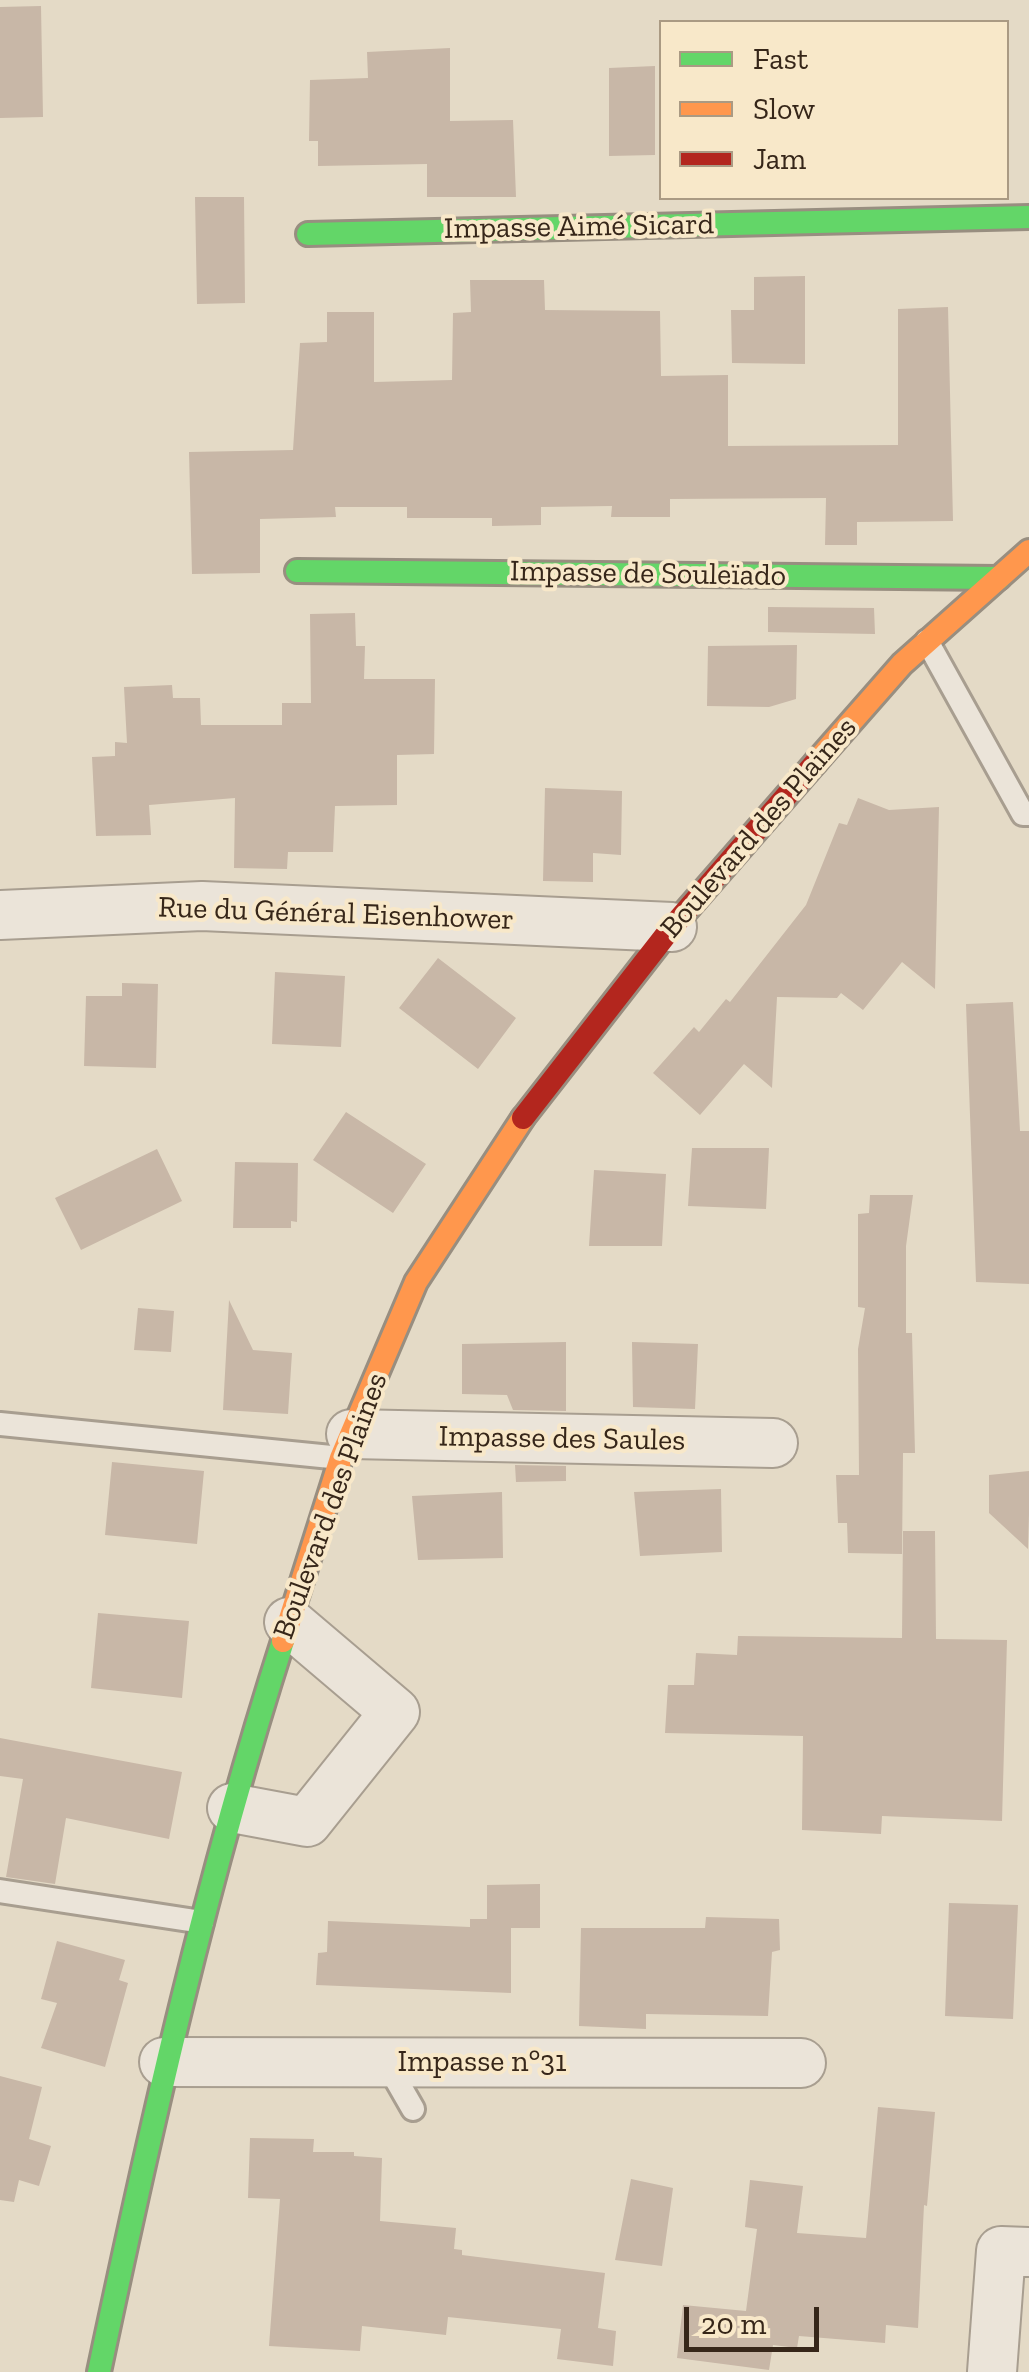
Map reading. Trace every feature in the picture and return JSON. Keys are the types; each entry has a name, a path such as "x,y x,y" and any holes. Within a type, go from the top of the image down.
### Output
{"street":[{"name":"Impasse Aimé Sicard","path":"308,234 1029,217"},
{"name":"Boulevard des Plaines","path":"99,2372 164,2062 232,1808 346,1446 416,1282 539,1094 672,927 927,641 1029,550"},
{"name":"Impasse de Souleïado","path":"297,571 998,578"},
{"name":"Rue du Général Eisenhower","path":"0,915 202,906 672,927"},
{"name":"Impasse des Saules","path":"346,1446 774,1443"},
{"path":"232,1808 307,1822 396,1712 289,1622"},
{"name":"Impasse n°31","path":"164,2062 800,2062"},
{"path":"992,2372 1000,2251 1029,2252"}],"lane":[{"path":"927,641 1023,814 1029,814"},
{"path":"0,1424 346,1446"},
{"path":"0,1891 202,1922"},
{"path":"386,2062 413,2109"}],"building":[{"path":"41,6 43,117 0,118 0,7"},
{"path":"450,48 450,121 513,120 516,197 427,197 427,164 318,166 318,141 309,141 310,80 368,78 367,52"},
{"path":"655,66 655,155 609,156 609,68"},
{"path":"195,197 244,197 245,303 197,304"},
{"path":"805,276 805,364 732,363 731,310 754,310 754,277"},
{"path":"470,280 544,280 545,310 660,311 661,376 728,375 728,446 898,445 898,309 948,307 953,521 857,522 857,545 825,545 826,498 670,499 670,517 611,517 612,506 541,507 541,525 492,526 492,518 407,518 407,507 335,507 336,517 260,519 260,573 192,574 189,452 293,450 300,343 327,342 327,312 374,312 374,382 452,380 453,313 471,312"},
{"path":"768,607 874,608 875,634 768,632"},
{"path":"355,613 356,646 365,646 364,679 435,679 434,754 397,755 397,805 335,806 333,852 288,852 287,869 234,868 235,798 149,805 151,835 96,836 92,757 115,756 115,742 127,743 124,687 172,685 173,698 200,698 201,725 282,725 282,703 311,703 310,614"},
{"path":"797,645 796,699 769,707 707,706 708,646"},
{"path":"545,788 622,791 621,855 593,853 593,882 543,881"},
{"path":"858,798 889,810 939,807 935,989 902,962 863,1010 841,993 837,998 777,997 772,1088 744,1064 700,1115 653,1073 694,1027 699,1032 726,999 730,1002 806,905 839,823 847,825"},
{"path":"438,958 516,1018 478,1069 399,1008"},
{"path":"275,972 345,976 341,1047 272,1044"},
{"path":"122,983 158,984 156,1068 84,1066 86,996 122,996"},
{"path":"1013,1002 1020,1131 1029,1131 1029,1284 976,1282 966,1004"},
{"path":"346,1112 426,1164 393,1213 313,1160"},
{"path":"692,1148 769,1148 766,1209 688,1206"},
{"path":"157,1149 182,1201 81,1250 55,1198"},
{"path":"235,1162 298,1163 297,1222 291,1221 291,1228 233,1228"},
{"path":"594,1170 666,1174 662,1246 589,1246"},
{"path":"870,1195 913,1195 906,1246 906,1333 912,1333 915,1453 903,1453 902,1554 848,1553 847,1523 838,1523 836,1475 859,1475 858,1349 865,1308 858,1307 858,1214 869,1213"},
{"path":"229,1300 253,1350 292,1353 288,1414 223,1410"},
{"path":"138,1308 174,1311 171,1352 134,1350"},
{"path":"566,1342 566,1411 513,1410 507,1395 462,1394 462,1344"},
{"path":"632,1342 698,1344 695,1409 633,1407"},
{"path":"112,1462 204,1471 197,1544 105,1535"},
{"path":"515,1465 566,1466 566,1481 516,1482"},
{"path":"1029,1471 1028,1549 989,1513 989,1475"},
{"path":"721,1489 722,1552 640,1556 634,1492"},
{"path":"502,1492 503,1558 418,1560 412,1496"},
{"path":"903,1531 935,1531 936,1639 1007,1640 1002,1821 882,1816 881,1834 802,1830 803,1736 665,1733 668,1685 694,1685 696,1653 737,1655 738,1636 902,1638"},
{"path":"98,1613 189,1621 182,1698 91,1688"},
{"path":"0,1738 182,1772 169,1839 66,1818 55,1884 6,1877 23,1779 0,1776"},
{"path":"540,1884 540,1928 511,1928 511,1993 316,1985 318,1953 327,1952 328,1921 470,1927 470,1919 487,1919 487,1885"},
{"path":"949,1903 1018,1905 1013,2019 945,2016"},
{"path":"706,1917 779,1919 780,1950 772,1952 768,2016 646,2014 646,2029 579,2026 581,1928 705,1928"},
{"path":"57,1941 125,1960 119,1980 128,1983 105,2067 41,2048 57,2003 41,1999"},
{"path":"0,2076 42,2087 29,2139 51,2146 39,2186 19,2180 14,2202 0,2200"},
{"path":"878,2107 935,2112 927,2206 924,2205 918,2328 886,2325 885,2343 799,2336 797,2348 773,2345 769,2370 677,2358 683,2305 746,2311 757,2229 745,2227 750,2180 803,2186 797,2233 866,2238"},
{"path":"250,2138 314,2139 313,2152 354,2152 354,2156 382,2158 380,2221 456,2228 454,2249 462,2250 462,2255 605,2273 598,2328 616,2331 613,2366 557,2359 561,2329 448,2317 446,2335 362,2326 360,2351 269,2346 280,2199 248,2198"},
{"path":"631,2179 673,2188 662,2266 615,2260"}],"traffic: fast":[{"path":"308,234 1029,217"},
{"path":"297,571 999,578"},
{"path":"99,2372 182,2004 229,1822 283,1641"}],"traffic: slow":[{"path":"816,762 902,664 1029,551"},
{"path":"283,1641 341,1458 416,1282 523,1118"}],"traffic: jam":[{"path":"523,1118 672,927 816,762"}]}
